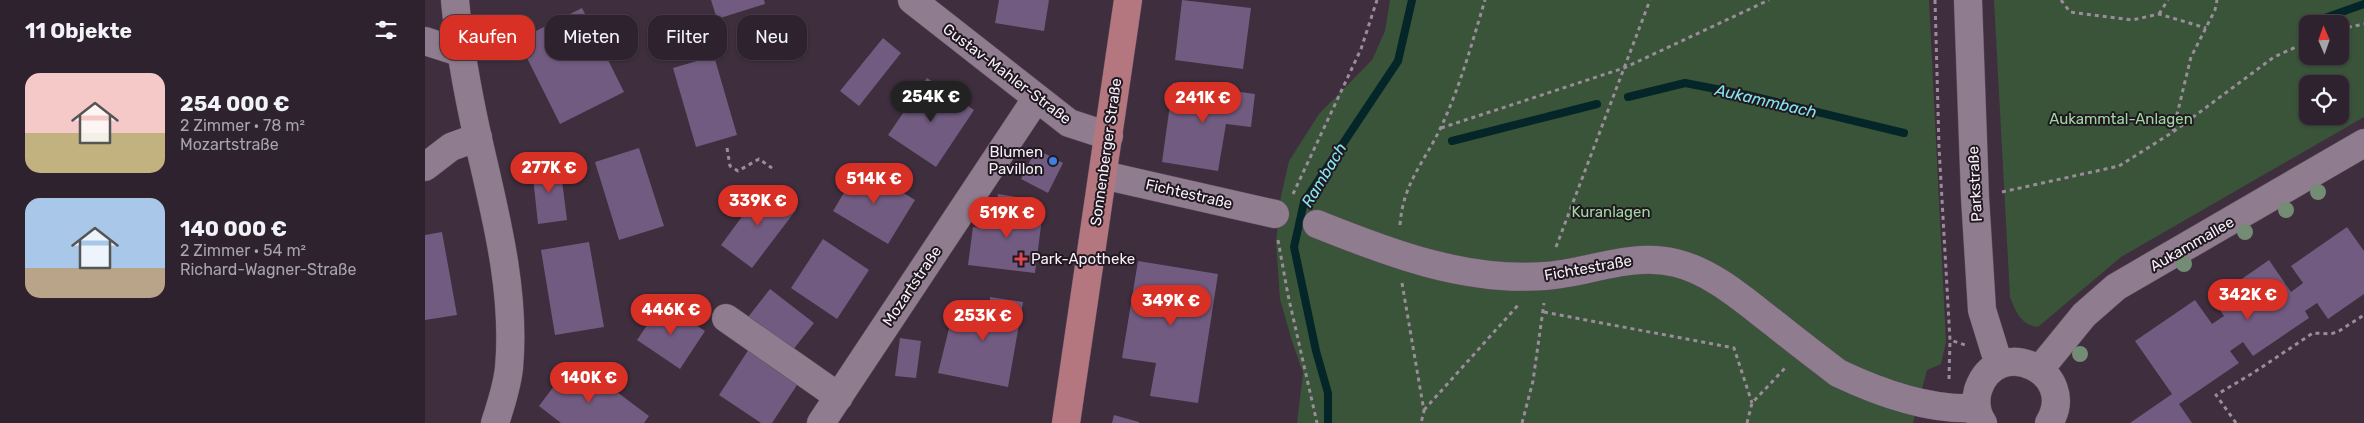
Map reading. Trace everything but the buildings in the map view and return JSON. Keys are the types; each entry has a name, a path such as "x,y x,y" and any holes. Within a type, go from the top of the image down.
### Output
{"main road":[{"name":"Sonnenberger Straße","path":"1067,423 1128,0"}],"street":[{"path":"455,0 457,15"},
{"name":"Gustav-Mahler-Straße","path":"912,0 1069,123 1109,136"},
{"name":"Parkstraße","path":"1968,0 1975,197 1982,310 1999,365"},
{"path":"425,41 440,46"},
{"path":"463,60 498,226 507,282 511,332 509,369 495,423"},
{"name":"Mozartstraße","path":"821,423 1036,99"},
{"path":"425,167 451,147 478,137"},
{"name":"Aukammallee","path":"2040,369 2084,315 2116,287 2364,143"},
{"name":"Fichtestraße","path":"1103,175 1282,214"},
{"name":"Fichtestraße","path":"1317,224 1397,256 1483,274 1545,276 1573,272 1613,262 1641,259 1676,263 1702,273 1724,286 1838,373 1877,390 1933,406 1957,409 1980,416"},
{"path":"726,318 839,397"},
{"path":"1980,416 1976,395 1981,383 1989,372 1999,365 2020,362 2040,369 2052,384 2055,393 2055,412 2049,423"}],"path":[{"path":"1317,423 1288,295 1278,241 1282,214 1361,49 1377,0"},
{"path":"1421,423 1423,411 1397,256 1401,214 1412,175 1441,128 1465,67 1485,0"},
{"path":"1522,423 1533,381 1544,312 1545,276 1650,0"},
{"path":"1441,128 1625,68 1769,0"},
{"path":"1935,0 1939,147 1950,340 1949,383"},
{"path":"2061,0 2070,12 2093,17 2132,20 2159,14 2206,28"},
{"path":"2159,14 2168,0"},
{"path":"2173,132 2191,57 2206,28 2217,0"},
{"path":"2349,27 2364,24"},
{"path":"1993,194 2119,166 2173,132 2274,57 2299,46"},
{"path":"727,148 730,166 738,171 759,159 772,168"},
{"path":"1423,411 1545,276"},
{"path":"1544,312 1734,348 1752,403"},
{"path":"2236,423 2216,395 2313,333 2331,334 2339,332 2364,315"},
{"path":"1950,340 1968,346"},
{"path":"1747,423 1752,403 1804,348"}],"green space":[{"name":"Kuranlagen","path":"1390,0 1929,0 1946,342 1941,364 1927,370 1913,423 1297,423 1303,373 1280,299 1276,242 1281,196 1289,161 1319,114 1372,60 1385,31"},
{"name":"Aukammtal-Anlagen","path":"1994,0 2364,0 2364,117 2121,257 2038,327 2027,324 2017,313 2010,297"}],"waterway":[{"name":"Rambach","path":"1328,423 1328,393 1316,351 1294,247 1304,202 1398,61 1412,0"},
{"name":"Aukammbach","path":"2333,15 2364,4"},
{"name":"Aukammbach","path":"1628,97 1685,83 1747,95 1904,133"},
{"name":"Aukammbach","path":"1452,141 1597,104"}],"place":[{"name":"Blumen Pavillon","path":"1053,161"},
{"name":"Park-Apotheke","path":"1021,259"}]}
